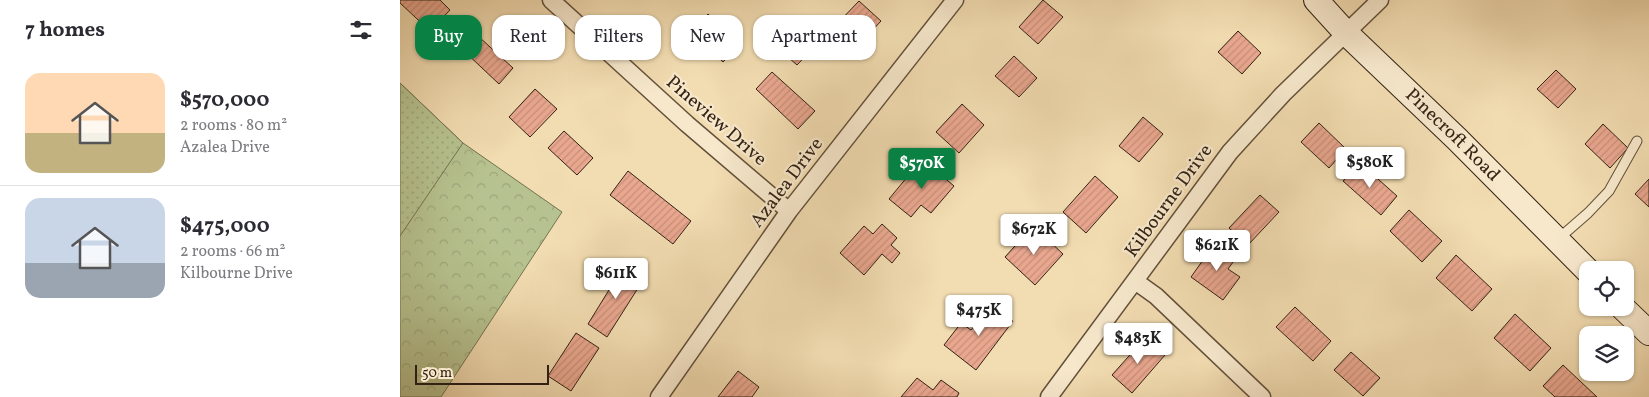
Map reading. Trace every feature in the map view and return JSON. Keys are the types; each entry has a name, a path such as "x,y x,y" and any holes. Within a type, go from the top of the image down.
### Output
{"street":[{"name":"Pineview Drive","path":"551,0 686,124 788,211"},
{"name":"Azalea Drive","path":"659,397 788,211 955,0"},
{"name":"Pinecroft Road","path":"1316,0 1346,33 1457,139 1579,262"},
{"name":"Kilbourne Drive","path":"1049,397 1230,152 1283,94 1380,0"},
{"path":"1136,281 1156,296 1262,397"},
{"path":"1631,316 1649,334"}],"lane":[{"path":"1557,240 1588,213 1609,191 1637,141"}],"green space":[{"path":"400,83 463,143 562,212 441,397 400,397"},
{"path":"400,83 463,143 400,236"}],"building":[{"path":"400,0 440,0 450,10 445,15 415,15 415,17 400,3"},
{"path":"1043,0 1063,17 1038,44 1019,27"},
{"path":"859,1 874,15 846,15"},
{"path":"876,16 881,21 876,26"},
{"path":"1238,31 1261,53 1242,74 1218,52"},
{"path":"482,40 492,49 492,60 504,60 513,68 499,84 474,60 482,60"},
{"path":"1014,56 1037,78 1019,97 995,76"},
{"path":"791,60 802,60 797,65"},
{"path":"1556,70 1576,89 1558,108 1537,89"},
{"path":"772,72 815,111 798,129 756,89"},
{"path":"535,89 557,109 530,137 509,117"},
{"path":"962,104 984,125 959,153 936,132"},
{"path":"1143,117 1163,134 1139,162 1119,146"},
{"path":"1319,123 1346,149 1329,168 1301,142"},
{"path":"1603,124 1628,148 1610,168 1585,144"},
{"path":"564,131 593,158 577,175 548,148"},
{"path":"922,159 954,186 931,213 921,205 911,217 889,199"},
{"path":"1360,163 1397,196 1381,215 1343,181"},
{"path":"628,171 691,221 673,244 610,195"},
{"path":"1095,176 1118,197 1086,233 1063,212"},
{"path":"1649,179 1649,207 1635,194"},
{"path":"1260,195 1279,212 1248,245 1229,228"},
{"path":"1409,210 1442,241 1422,262 1390,231"},
{"path":"882,224 897,238 891,245 900,253 892,263 882,254 864,275 840,253 864,226 873,234"},
{"path":"1033,226 1063,254 1035,285 1005,257"},
{"path":"1215,243 1236,258 1228,269 1240,277 1223,300 1191,277"},
{"path":"1456,255 1492,289 1472,311 1436,278"},
{"path":"625,264 645,277 607,337 588,324"},
{"path":"991,305 1013,321 976,370 944,345 961,323 971,330"},
{"path":"1295,307 1331,341 1313,361 1276,327"},
{"path":"1515,314 1551,348 1530,371 1494,338"},
{"path":"576,333 599,348 571,391 548,376"},
{"path":"1145,338 1165,355 1132,393 1112,375"},
{"path":"1351,352 1380,378 1363,396 1334,370"},
{"path":"1563,365 1597,397 1555,397 1543,386"},
{"path":"738,371 759,387 752,397 718,397"},
{"path":"917,378 933,390 941,380 959,393 957,397 901,397"}]}
